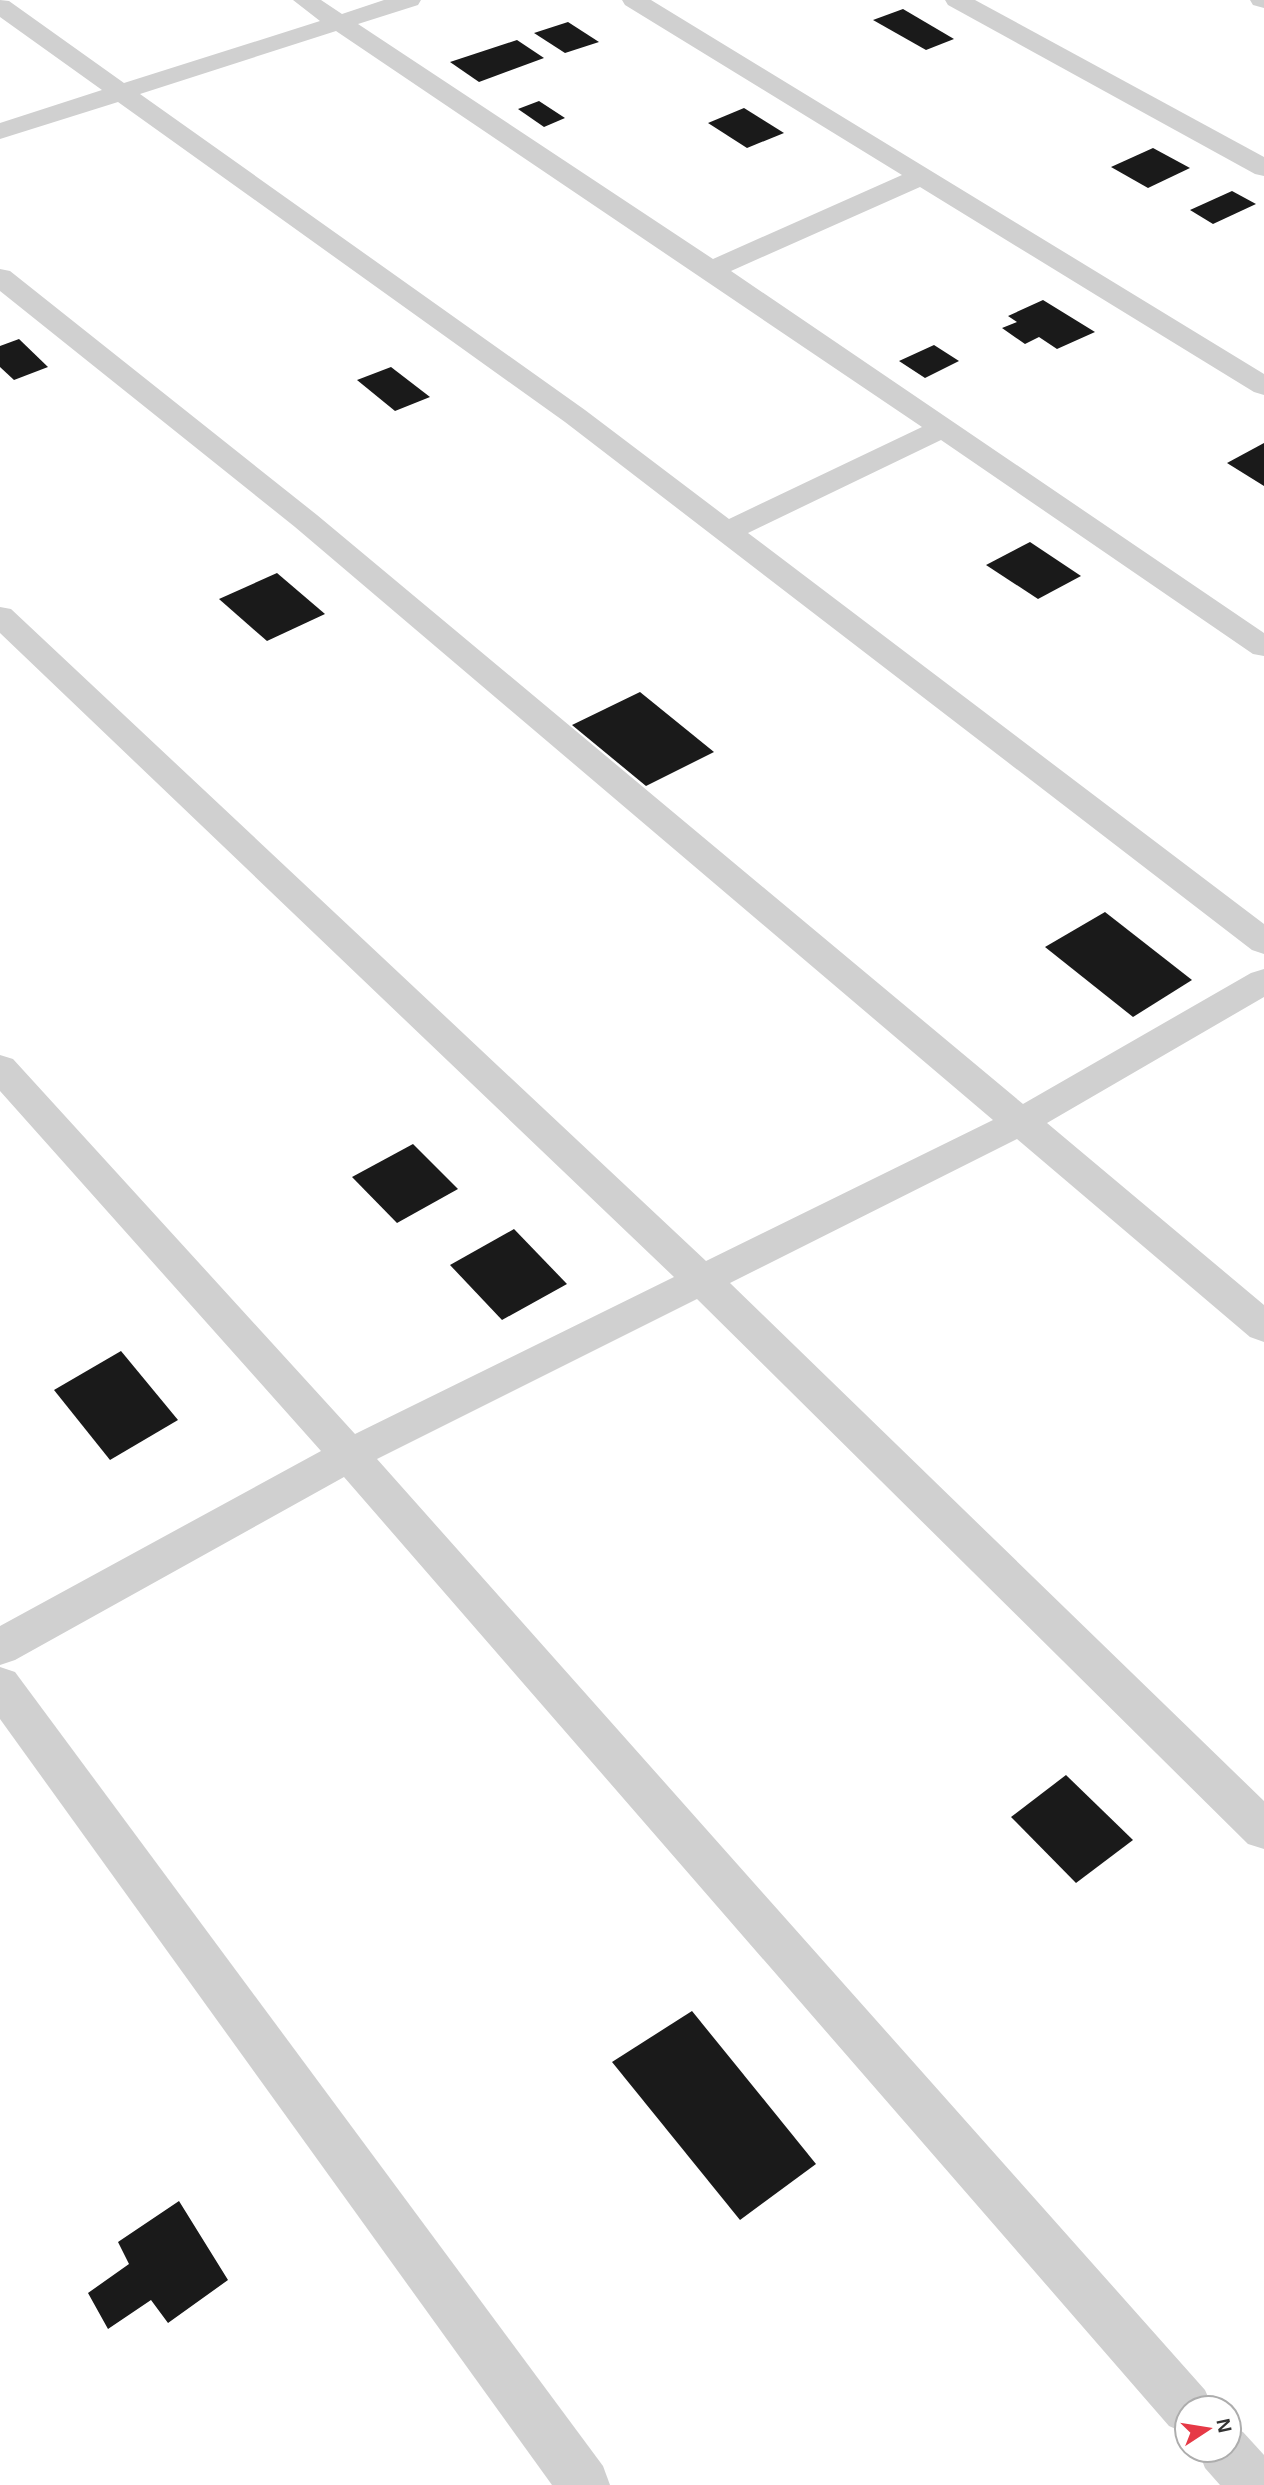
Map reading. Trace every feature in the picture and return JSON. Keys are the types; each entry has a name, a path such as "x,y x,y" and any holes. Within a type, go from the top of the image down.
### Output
{"street":[{"path":"305,0 711,270 1264,648"},
{"path":"0,131 409,0"},
{"path":"634,0 1264,386"},
{"path":"957,0 1264,168"},
{"path":"0,6 575,416 1264,942"},
{"path":"711,270 922,176"},
{"path":"0,277 306,521 1264,1327"},
{"path":"728,531 941,429"},
{"path":"0,616 702,1280 1264,1830"},
{"path":"0,1647 349,1455 1020,1122 1264,981"},
{"path":"0,1068 349,1455 1175,2394"},
{"path":"0,1685 584,2485"},
{"path":"1236,2464 1255,2485"}],"building":[{"path":"903,9 954,39 926,50 873,20"},
{"path":"568,22 599,42 565,53 534,33"},
{"path":"517,40 544,58 479,82 450,62"},
{"path":"539,101 565,118 544,127 518,109"},
{"path":"744,108 784,133 747,148 708,123"},
{"path":"1153,148 1190,168 1148,188 1111,167"},
{"path":"1232,191 1256,204 1213,224 1190,210"},
{"path":"1043,300 1095,332 1057,349 1039,337 1025,344 1002,328 1017,322 1008,316"},
{"path":"19,339 48,367 14,380 0,367 0,346"},
{"path":"934,345 959,361 925,378 899,361"},
{"path":"391,367 430,397 395,411 357,380"},
{"path":"1264,443 1264,486 1227,463"},
{"path":"1030,542 1081,576 1038,599 986,565"},
{"path":"277,573 325,614 267,641 219,599"},
{"path":"640,692 714,752 646,786 572,725"},
{"path":"1105,912 1192,980 1133,1017 1045,947"},
{"path":"413,1144 458,1189 397,1223 352,1177"},
{"path":"514,1229 567,1284 502,1320 450,1265"},
{"path":"121,1351 178,1420 110,1460 54,1390"},
{"path":"1066,1775 1133,1840 1076,1883 1011,1817"},
{"path":"692,2011 816,2164 740,2220 612,2062"},
{"path":"179,2201 228,2280 168,2323 151,2300 108,2329 88,2293 129,2264 118,2242"}]}
